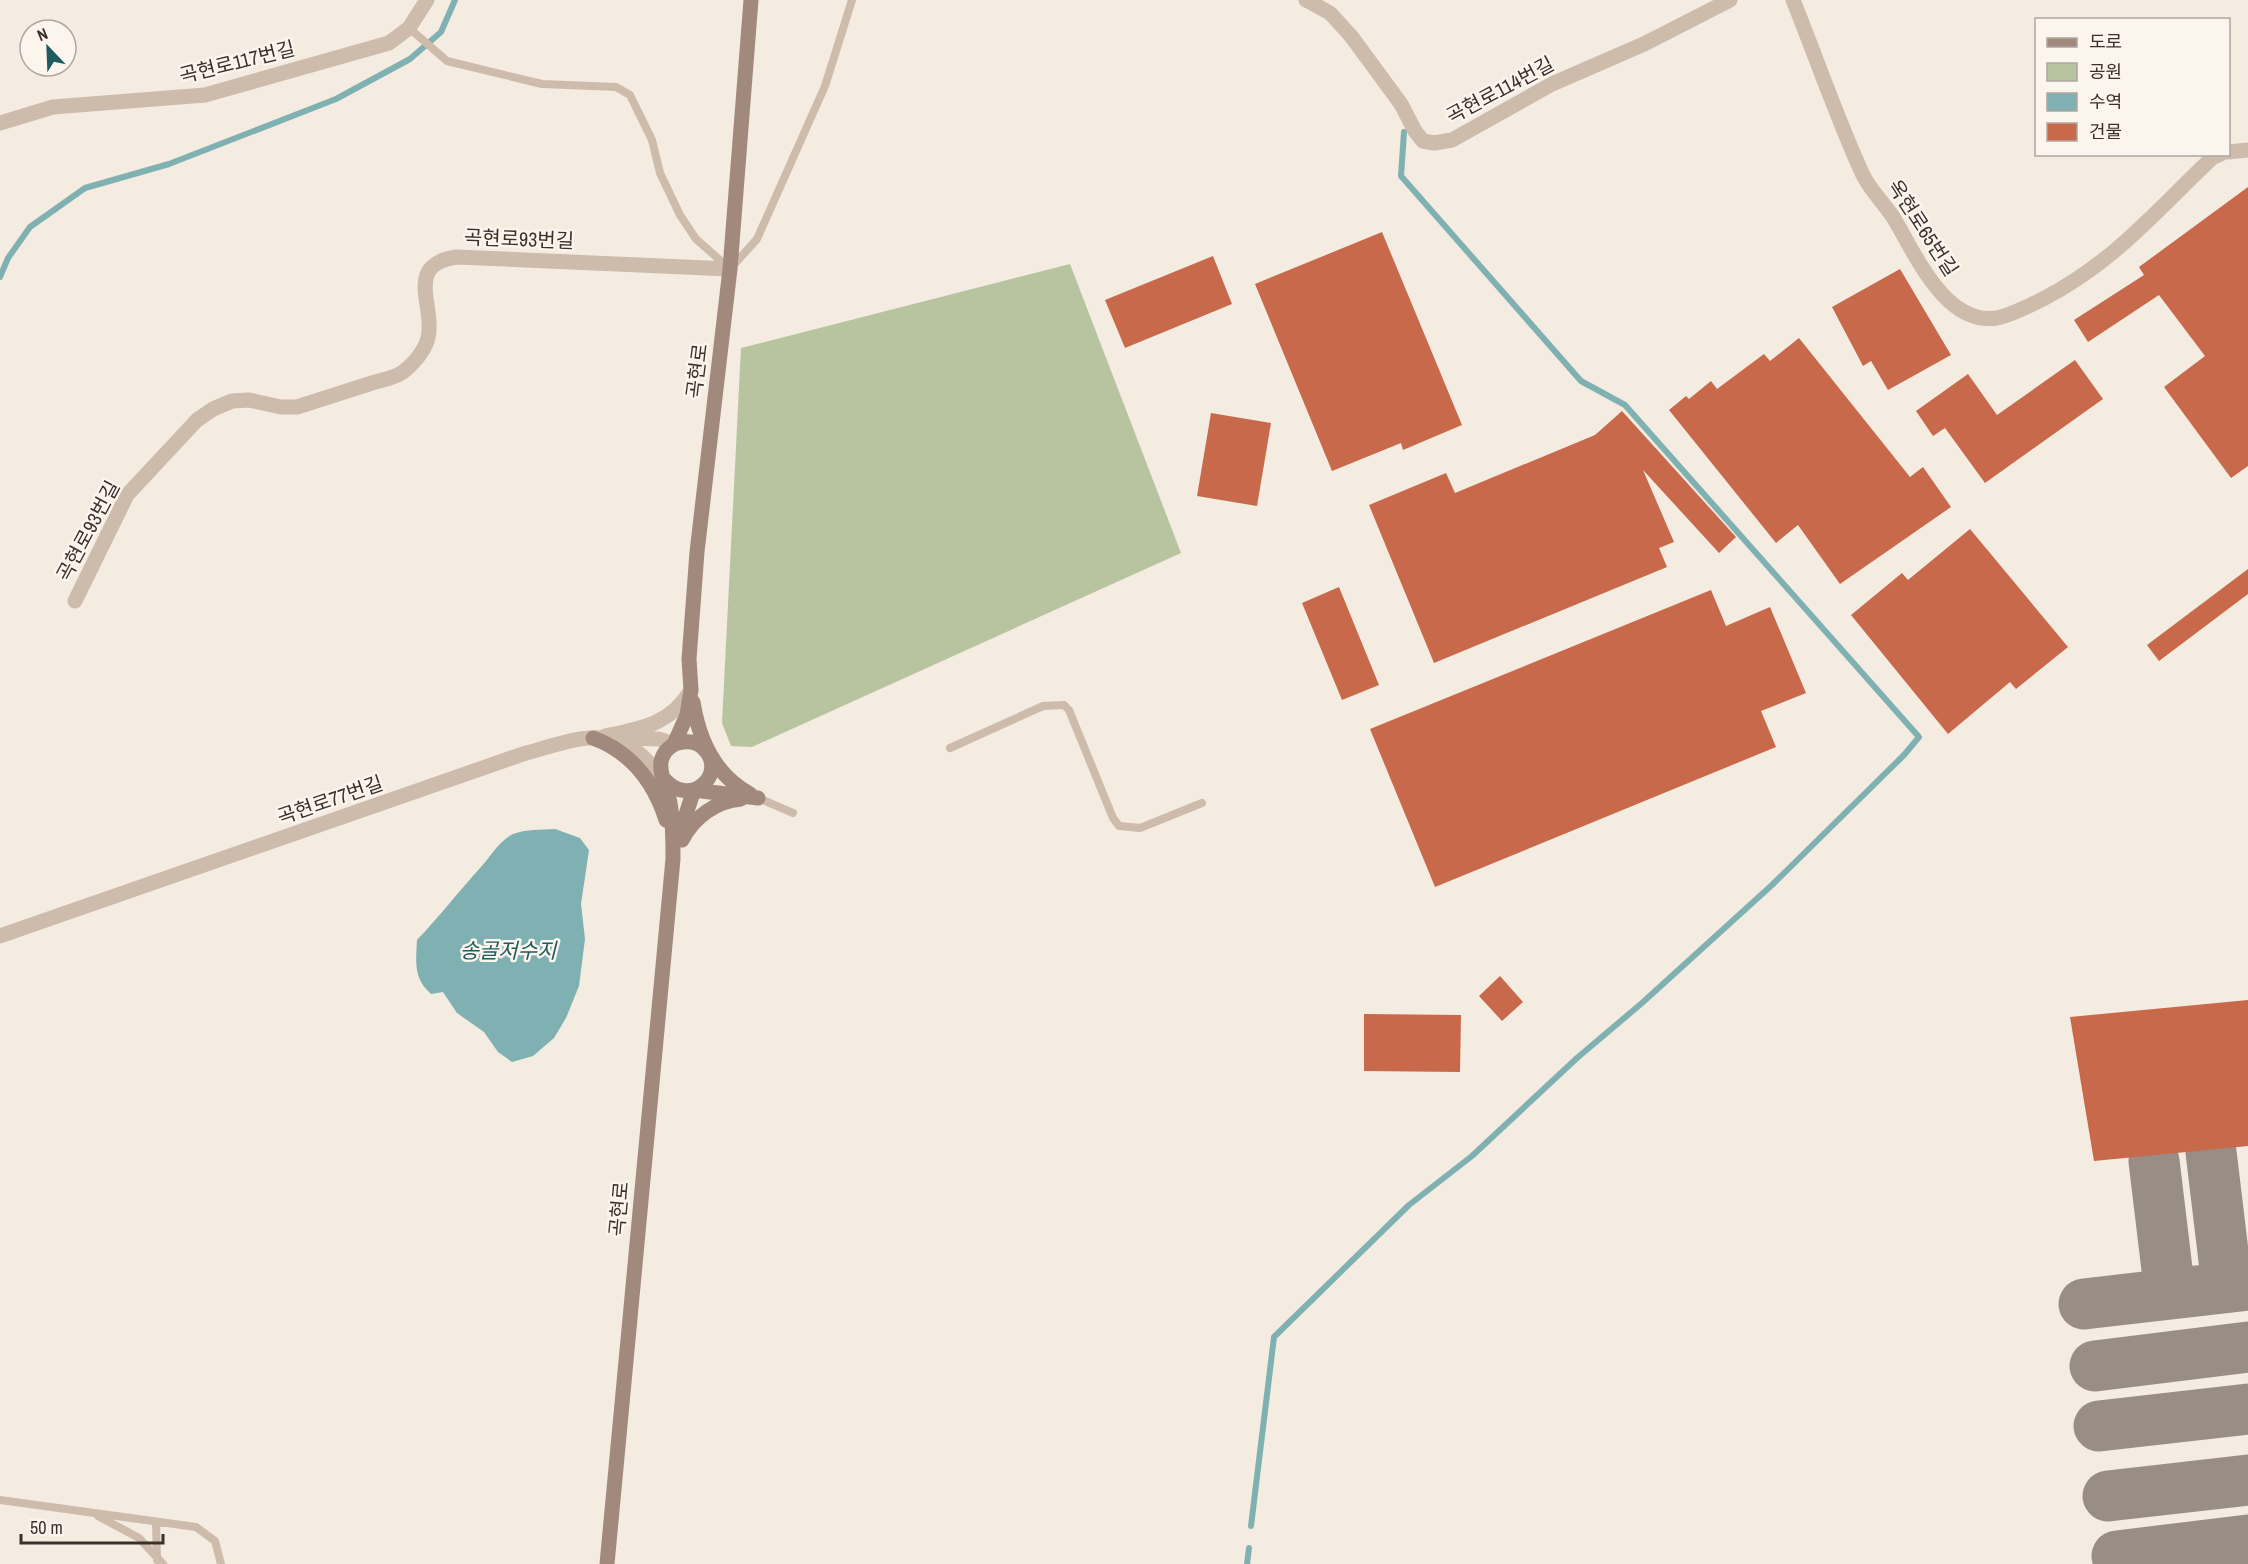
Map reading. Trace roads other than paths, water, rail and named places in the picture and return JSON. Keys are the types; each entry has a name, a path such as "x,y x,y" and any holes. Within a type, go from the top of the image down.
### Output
{"main road":[{"name":"곡현로","path":"607,1564 673,859 670,802 661,764 663,756 674,744 687,715 690,690 689,659 697,552 730,269 751,0"},
{"path":"690,690 698,726 715,757 736,784 758,798"},
{"path":"594,738 620,750 649,783 669,828 673,859"},
{"path":"674,744 690,741 715,757"},
{"path":"673,859 694,790 707,780 715,757"},
{"path":"665,780 678,790 758,798"},
{"path":"673,859 691,825 702,815 723,803 758,798"}],"street":[{"name":"곡현로117번길","path":"0,123 53,107 205,95 389,43 409,28 427,0"},
{"name":"곡현로114번길","path":"1306,0 1330,13 1351,36 1401,104 1415,131 1423,141 1434,143 1452,140 1552,84 1644,44 1730,0"},
{"name":"옥현로65번길","path":"1793,0 1863,175 1938,290 1955,307 1974,318 1996,318 2026,308 2069,286 2124,246 2212,158 2217,156"},
{"path":"2230,152 2248,150"},
{"name":"곡현로93번길","path":"75,601 127,495 197,420 213,409 232,401 249,400 281,407 297,407 401,374 418,359 427,343 429,326 424,282 430,269 441,259 456,257 730,269"},
{"path":"594,738 627,733 661,721 675,711 690,690"},
{"path":"594,738 650,739 674,744"},
{"name":"곡현로77번길","path":"0,936 523,754 594,738 624,743 665,780"}],"lane":[{"path":"409,28 447,61 542,84 616,87 630,95 652,140 660,172 680,215 696,239 730,269 757,239 825,86 852,0"},
{"path":"950,748 1043,706 1064,705 1070,710 1113,818 1119,826 1140,828 1202,803"},
{"path":"758,798 793,813"},
{"path":"0,1500 196,1527 215,1541 221,1564"},
{"path":"91,1512 139,1538 159,1562"},
{"path":"156,1522 159,1562"}],"water":[{"name":"송골저수지","path":"555,829 580,838 589,850 581,904 585,939 579,986 566,1018 554,1038 533,1056 512,1062 498,1052 484,1032 457,1013 443,992 431,994 425,988 418,976 417,940 503,841 518,832"}],"waterway":[{"path":"0,277 8,258 30,227 85,188 169,164 336,99 410,59 441,32 455,0"},
{"path":"1251,1526 1274,1337 1409,1205 1472,1156 1577,1058 1642,1003 1772,885 1904,755 1919,737 1625,405 1581,381 1401,176 1404,132"},
{"path":"1247,1564 1249,1548"}]}
